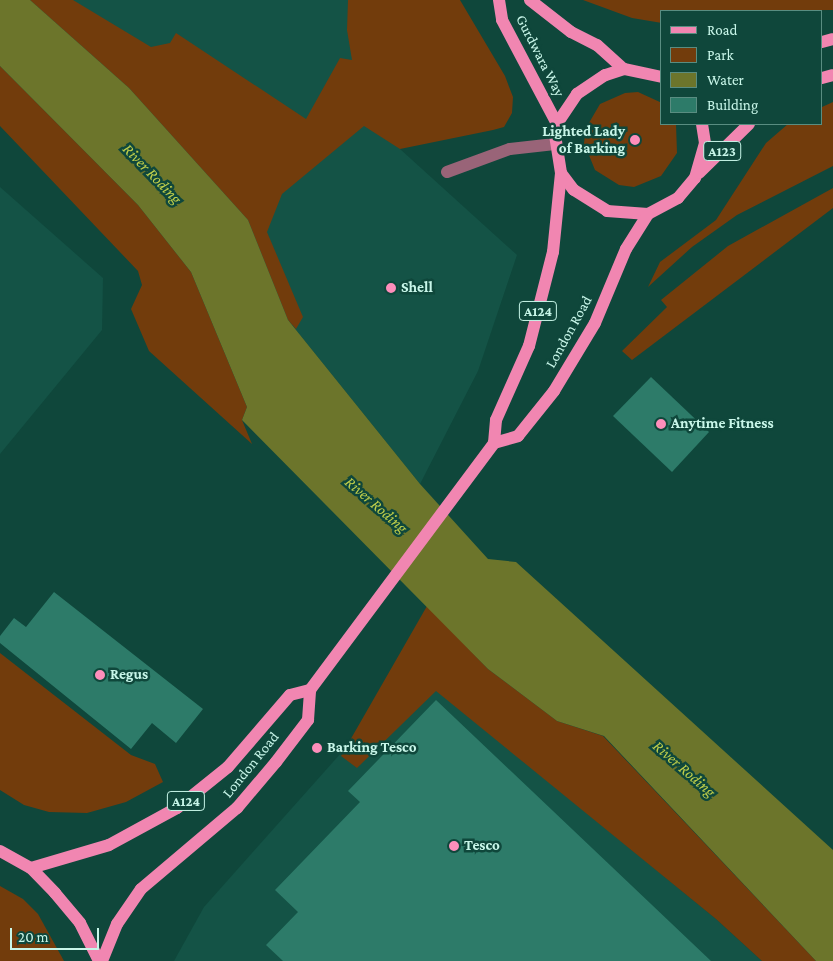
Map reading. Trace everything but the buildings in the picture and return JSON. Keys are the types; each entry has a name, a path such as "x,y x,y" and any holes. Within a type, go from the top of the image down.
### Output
{"main road":[{"name":"Gurdwara Way","path":"499,0 502,20 557,124"},
{"name":"Gurdwara Way","path":"530,0 571,32 597,45 624,69"},
{"path":"660,67 639,70 624,69 590,82 557,124 555,144 561,173 574,190 607,211 648,214 678,198 695,178 704,143 702,125"},
{"path":"639,70 660,76"},
{"name":"A123","path":"695,178 748,125"},
{"name":"London Road","path":"100,961 117,924 141,888 237,808 308,720 310,690 494,443 496,420 529,346 553,252 561,173"},
{"name":"London Road","path":"494,443 518,436 554,391 595,323 626,249 648,214"},
{"name":"London Road","path":"31,868 109,845 177,808 228,767 290,695 310,690"},
{"name":"A124","path":"2,850 31,868 80,923 100,961"}],"street":[{"path":"447,172 510,149 555,144"}],"shaded area":[{"path":"30,0 378,0 400,149 517,255 478,371 420,484 288,320 129,88"},
{"path":"0,187 103,278 102,330 0,454"},
{"name":"Tesco","path":"414,671 716,919 762,961 174,961 204,907"}],"green space":[{"path":"30,0 73,0 151,47 170,43 176,33 306,119 340,58 352,60 347,30 348,0 460,0 505,76 513,97 512,113 504,127 400,149 364,126 282,194 267,232 303,317 296,329 288,320 248,220 129,88"},
{"path":"583,0 833,0 833,10 660,10 660,23 632,18"},
{"path":"0,66 138,205 191,272 247,407 242,420 252,444 149,351 131,309 142,285 138,271 0,126"},
{"path":"638,92 660,102 660,125 676,125 677,153 661,176 634,187 619,185 595,170 584,143 586,128 600,104 625,93"},
{"path":"833,102 833,166 737,215 692,247 648,287 660,262 716,220 766,143 787,125 823,125 823,107"},
{"path":"833,188 833,208 632,360 622,351 667,307 661,300 728,246"},
{"path":"427,606 488,669 557,721 603,736 816,961 762,961 716,919 436,691 357,768 341,756"},
{"path":"0,653 131,755 155,764 163,782 126,802 87,813 49,812 24,805 0,790"},
{"path":"0,886 23,899 38,914 64,961 0,961"}],"water":[{"name":"River Roding","path":"0,0 30,0 129,88 248,220 288,320 420,484 488,559 516,562 833,850 833,961 816,961 604,736 557,721 488,669 242,420 247,407 191,272 138,205 0,66"}],"place":[{"name":"Lighted Lady of Barking","path":"635,140"},
{"name":"Shell","path":"391,288"},
{"name":"Anytime Fitness","path":"661,424"},
{"name":"Regus","path":"100,675"},
{"name":"Barking Tesco","path":"317,748"},
{"name":"Tesco","path":"454,846"}]}
